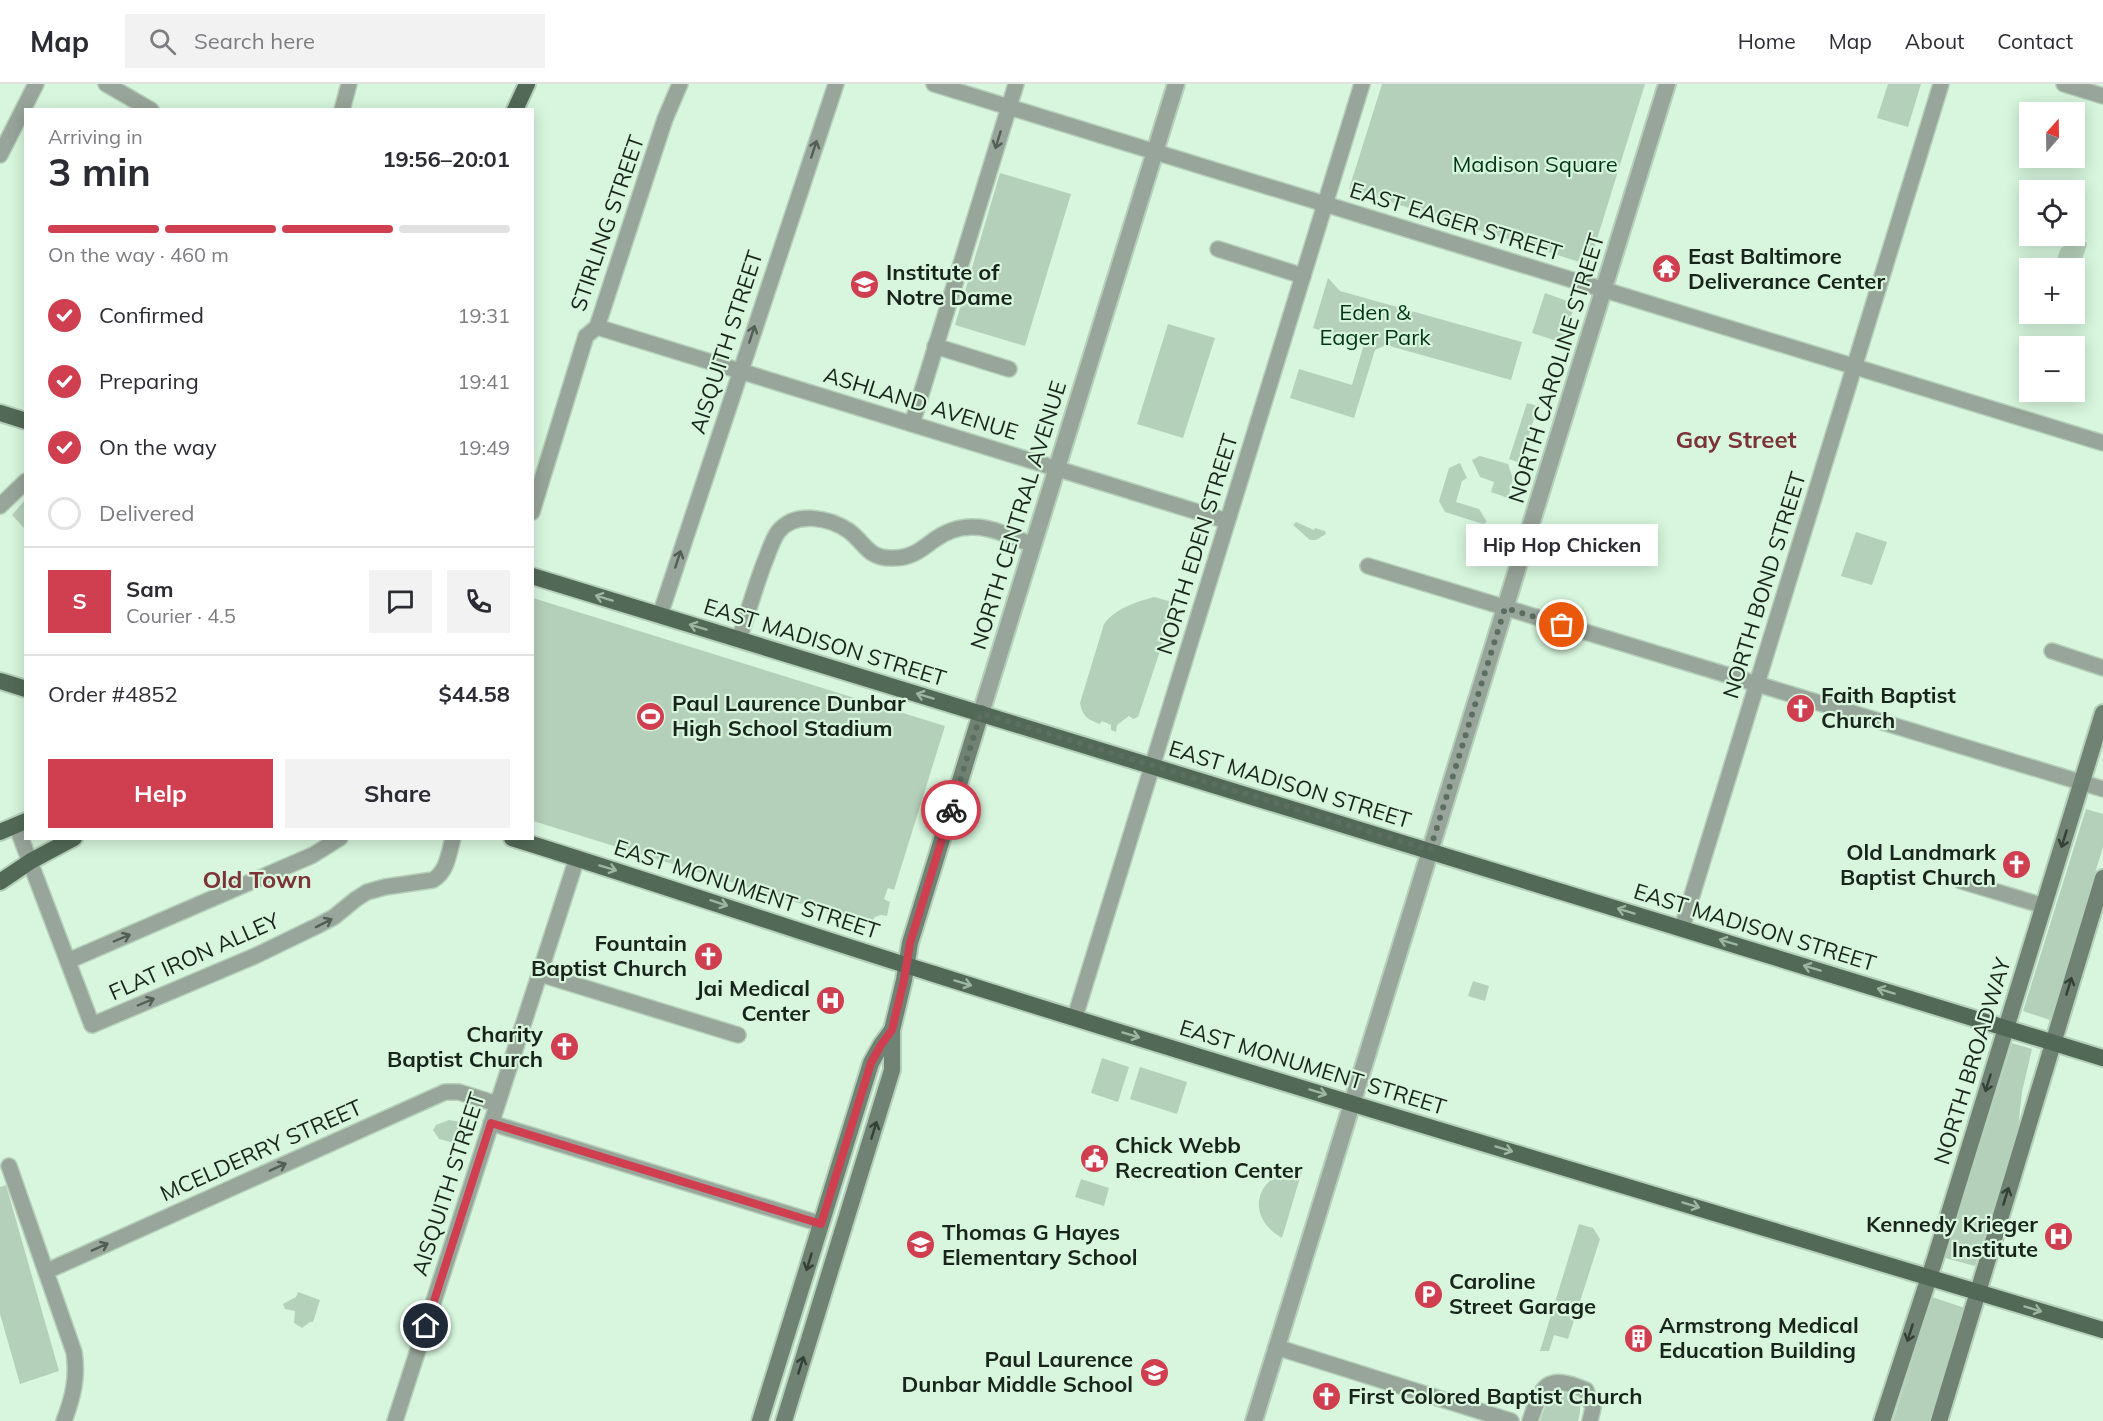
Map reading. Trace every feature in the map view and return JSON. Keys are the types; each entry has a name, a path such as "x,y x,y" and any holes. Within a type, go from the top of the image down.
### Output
{"main road":[{"path":"516,108 527,84"},
{"path":"0,413 24,420"},
{"name":"EAST MADISON STREET","path":"534,577 2103,1058"},
{"path":"0,681 24,688"},
{"name":"NORTH CENTRAL AVENUE","path":"784,1421 892,1070 892,1030 910,943 981,713"},
{"name":"NORTH BROADWAY","path":"1882,1421 1935,1258 2103,713"},
{"path":"0,831 21,823"},
{"path":"0,882 31,861 70,840"},
{"name":"EAST MONUMENT STREET","path":"518,840 907,965 1853,1256 2103,1330"},
{"path":"1939,1421 2103,878"},
{"name":"NORTH CENTRAL AVENUE","path":"760,1421 871,1063 892,1030"},
{"path":"835,1178 857,1185"}],"street":[{"path":"28,108 36,84"},
{"path":"343,108 349,84"},
{"name":"STIRLING STREET","path":"534,505 586,336 597,327 665,119 680,84"},
{"name":"AISQUITH STREET","path":"660,615 836,84"},
{"name":"EAST EAGER STREET","path":"934,84 2103,443"},
{"path":"912,424 1016,84"},
{"name":"NORTH CENTRAL AVENUE","path":"981,713 1176,84"},
{"name":"NORTH EDEN STREET","path":"1076,1017 1362,84"},
{"name":"NORTH CAROLINE STREET","path":"1254,1421 1668,84"},
{"name":"NORTH BOND STREET","path":"1682,928 1941,84"},
{"path":"2064,84 2103,96"},
{"path":"115,86 148,108"},
{"path":"0,155 24,115"},
{"path":"1218,249 1303,276"},
{"name":"ASHLAND AVENUE","path":"597,327 1227,521"},
{"path":"935,346 1010,369"},
{"path":"0,506 24,483"},
{"path":"740,639 769,551 778,531 789,523 816,517 830,522 854,535 870,553 884,558 916,554 948,531 971,526 999,531 1033,545"},
{"path":"1368,566 2103,789"},
{"path":"2052,651 2103,668"},
{"path":"25,840 68,961 313,855 337,840"},
{"name":"FLAT IRON ALLEY","path":"68,961 92,1025 255,956 334,917 367,892 433,880 440,876 452,840"},
{"name":"AISQUITH STREET","path":"395,1421 577,858"},
{"path":"1961,881 2044,906"},
{"path":"540,974 738,1035"},
{"name":"MCELDERRY STREET","path":"47,1271 445,1092 459,1092 497,1104"},
{"path":"491,1123 821,1224"},
{"path":"9,1166 64,1320 77,1365 73,1398 64,1421"},
{"path":"1276,1347 1511,1421"},
{"path":"1530,1421 1540,1391 1549,1384 1562,1382 1586,1390 1593,1408 1590,1421"}],"green space":[{"name":"Madison Square","path":"1382,84 1645,84 1589,265 1349,189"},
{"path":"1888,84 1921,84 1908,127 1877,118"},
{"path":"1000,173 1071,194 1025,346 955,325"},
{"path":"2085,242 2087,245 2082,258 2057,258 2061,248 2085,246"},
{"name":"Eden & Eager Park","path":"1328,278 1340,291 1522,342 1511,380 1386,345 1375,350 1354,418 1290,398 1299,369 1352,385 1364,344 1313,328"},
{"path":"1545,293 1573,303 1574,307 1563,343 1532,333"},
{"path":"1168,324 1215,338 1183,438 1137,424"},
{"path":"1527,403 1538,406 1520,463 1509,459"},
{"path":"1480,456 1508,464 1513,479 1508,498 1491,492 1494,482 1480,477 1472,460"},
{"path":"1460,463 1467,478 1462,481 1456,502 1479,509 1487,522 1483,524 1445,512 1439,501 1449,468"},
{"path":"24,501 24,528 12,515"},
{"path":"1296,522 1314,530 1315,528 1325,531 1326,534 1316,540 1310,540 1293,525"},
{"path":"1856,532 1887,542 1872,585 1841,576"},
{"path":"1154,597 1176,603 1138,717 1133,719 1129,716 1117,725 1116,732 1111,730 1111,725 1102,721 1100,724 1086,717 1080,703 1104,624 1120,610"},
{"path":"534,598 945,726 894,890 888,888 884,899 890,902 887,916 875,917 870,925 534,821"},
{"path":"2086,809 2103,814 2103,847 2050,1020 2023,1011"},
{"path":"1473,981 1489,986 1485,1001 1468,996"},
{"path":"2012,1043 2032,1049 2022,1092 2018,1128 1975,1266 1945,1258"},
{"path":"1102,1058 1129,1067 1118,1102 1091,1093"},
{"path":"1140,1067 1187,1082 1177,1114 1130,1099"},
{"path":"449,1120 463,1122 465,1125 458,1144 439,1139 433,1130 436,1125"},
{"path":"1290,1170 1302,1171 1282,1238 1264,1221 1259,1201 1268,1183 1277,1175"},
{"path":"1081,1179 1109,1188 1104,1206 1075,1197"},
{"path":"6,1185 59,1371 20,1384 0,1314 0,1187"},
{"path":"1579,1224 1593,1228 1600,1239 1568,1339 1554,1335 1549,1351 1540,1351"},
{"path":"298,1292 320,1300 313,1322 302,1328 294,1323 295,1311 285,1309 283,1304 296,1297"},
{"path":"1932,1297 1965,1308 1930,1421 1893,1421"},
{"path":"1558,1392 1570,1394 1578,1400 1580,1414 1578,1421 1540,1421 1549,1401"}],"way so far":[{"path":"951,810 981,713 1430,850 1505,608 1562,625"}],"place":[{"name":"East Baltimore Deliverance Center","path":"1667,269"},
{"name":"Institute of Notre Dame","path":"865,285"},
{"name":"Hip Hop Chicken","path":"1562,625"},
{"name":"Faith Baptist Church","path":"1800,708"},
{"name":"Paul Laurence Dunbar High School Stadium","path":"651,716"},
{"name":"Old Landmark Baptist Church","path":"2017,865"},
{"name":"Fountain Baptist Church","path":"708,956"},
{"name":"Jai Medical Center","path":"831,1001"},
{"name":"Charity Baptist Church","path":"564,1047"},
{"name":"Chick Webb Recreation Center","path":"1094,1158"},
{"name":"Kennedy Krieger Institute","path":"2059,1237"},
{"name":"Thomas G Hayes Elementary School","path":"921,1245"},
{"name":"Caroline Street Garage","path":"1428,1294"},
{"name":"Armstrong Medical Education Building","path":"1638,1338"},
{"name":"Paul Laurence Dunbar Middle School","path":"1154,1372"},
{"name":"First Colored Baptist Church","path":"1327,1396"}],"district":[{"name":"Gay Street","path":"1736,440"},
{"name":"Old Town","path":"257,880"}],"route":[{"path":"426,1326 491,1123 821,1224 871,1063 892,1030 910,943 951,810"}]}
